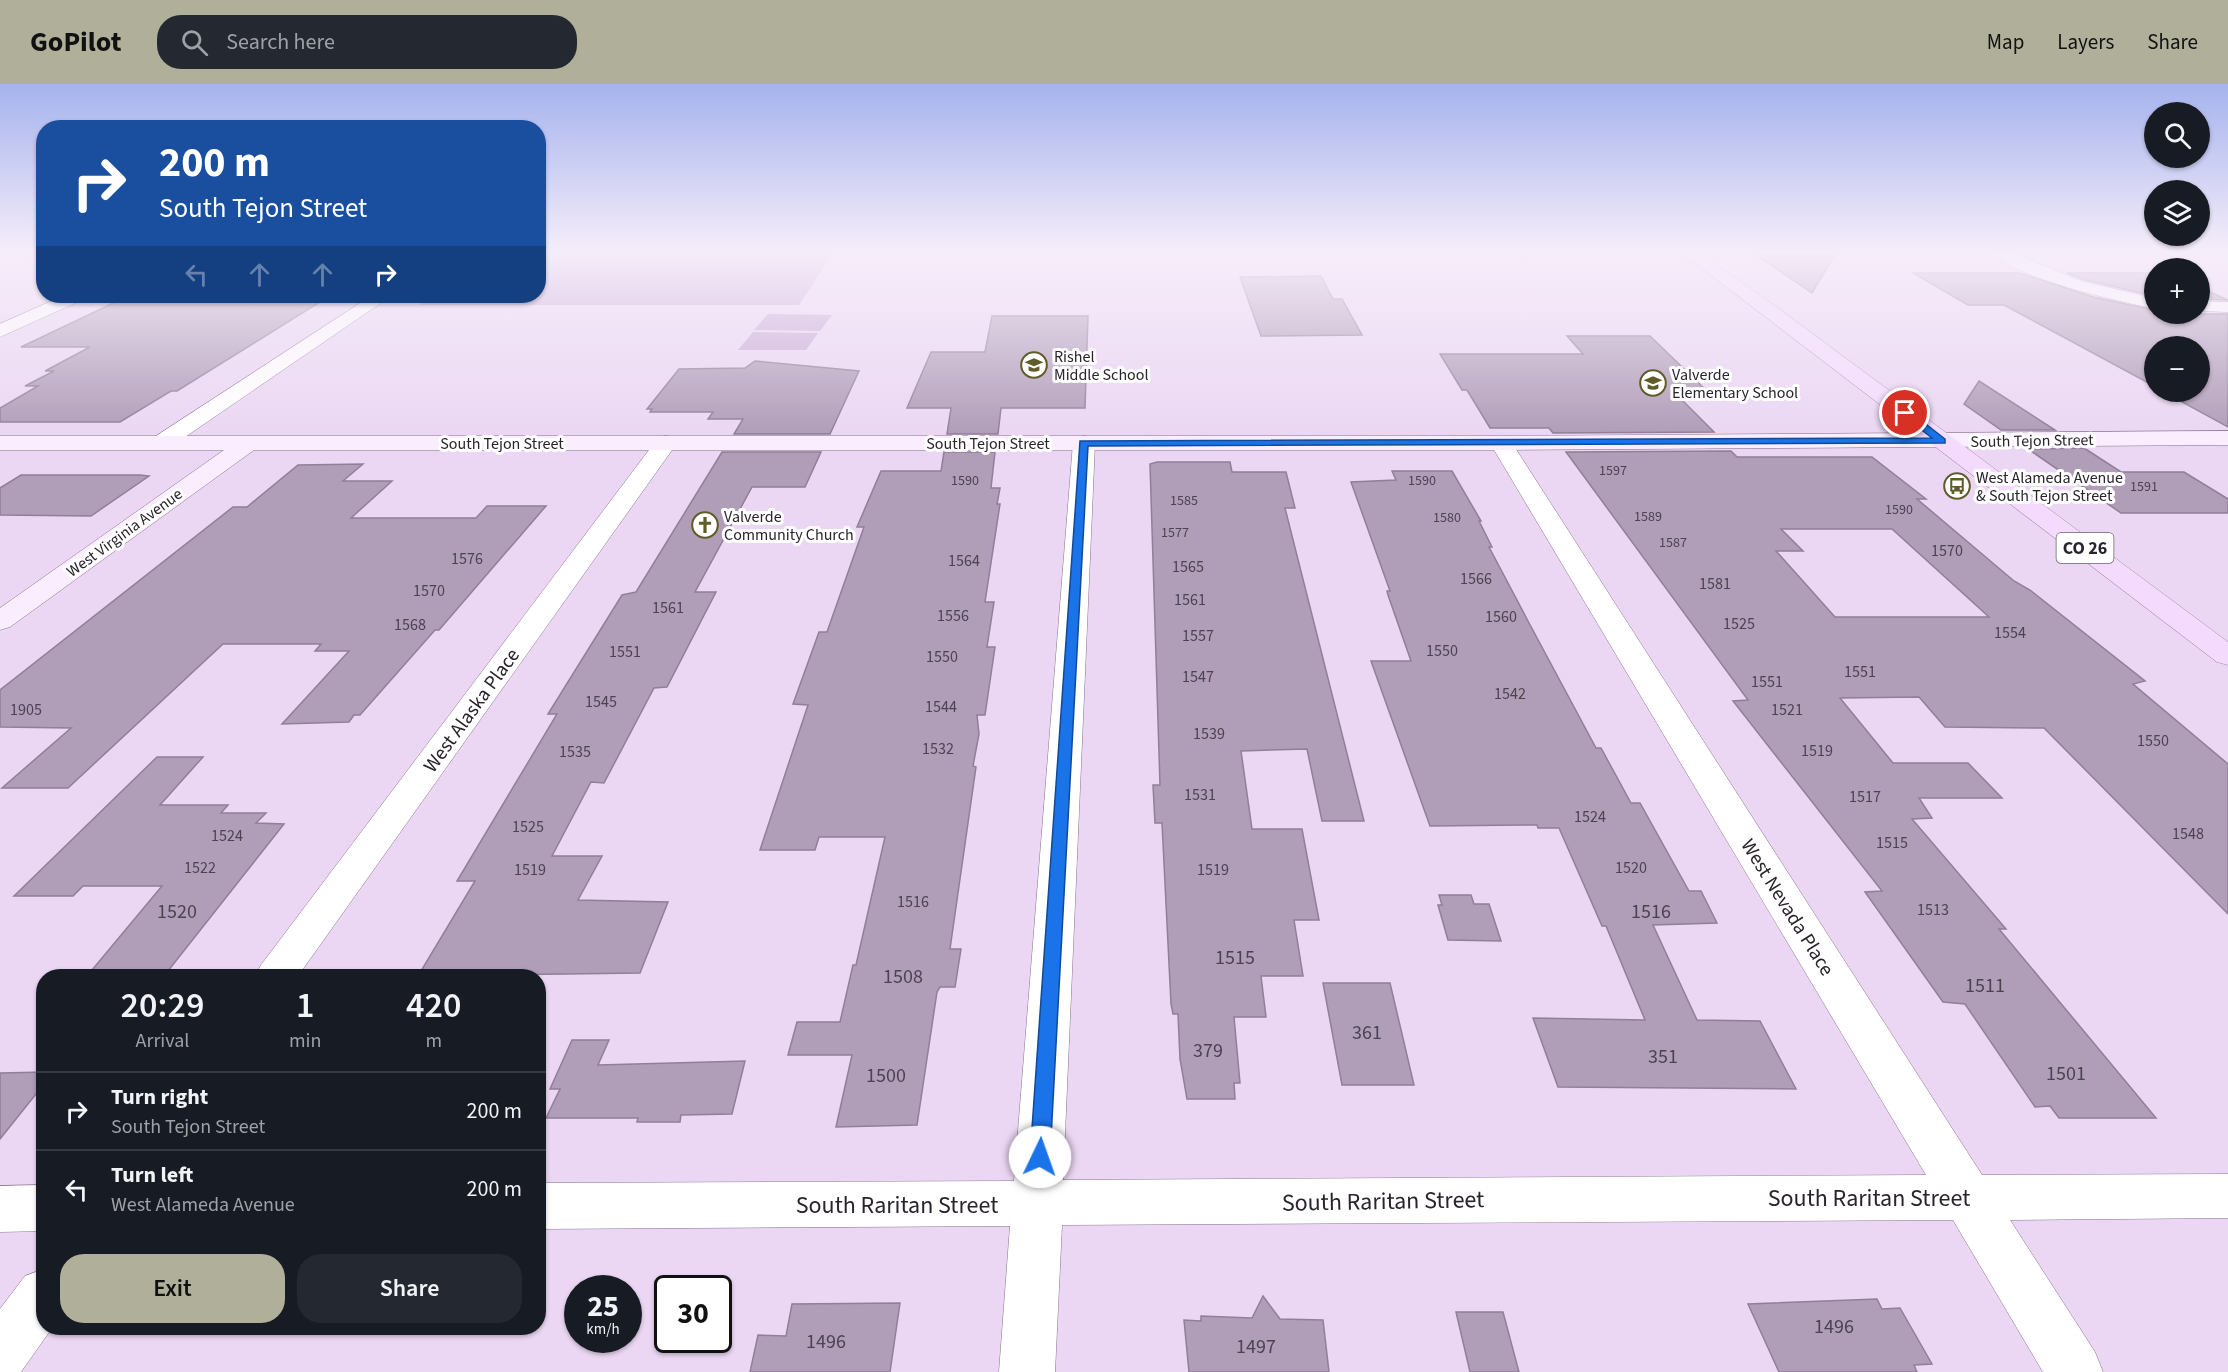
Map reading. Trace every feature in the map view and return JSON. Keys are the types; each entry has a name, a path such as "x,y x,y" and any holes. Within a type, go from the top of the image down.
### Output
{"main road":[{"name":"CO 26","path":"1770,313 2228,656"}],"street":[{"path":"0,330 38,313"},
{"path":"161,443 356,313"},
{"name":"South Tejon Street","path":"0,443 1501,443 2228,438"},
{"name":"West Virginia Avenue","path":"0,621 249,443"},
{"name":"West Alaska Place","path":"281,969 666,443"},
{"path":"1028,1372 1084,443"},
{"name":"West Nevada Place","path":"1501,443 2075,1372"},
{"name":"South Raritan Street","path":"546,1206 1037,1205 1506,1199 2228,1196"},
{"path":"0,1209 36,1208"},
{"path":"0,1354 36,1305"}],"shaded area":[{"path":"768,314 832,315 820,331 754,330"},
{"path":"753,332 818,333 806,350 738,350"}],"building":[{"path":"92,313 302,313 177,391 171,391 120,422 0,422 0,408 38,386 25,386 54,371 45,371 90,347 21,347"},
{"path":"1253,313 1350,313 1362,335 1261,336"},
{"path":"2019,313 2144,313 2144,324 2210,324 2210,314 2228,314 2228,427 2182,402 2210,402 2210,336 2144,336 2144,381"},
{"path":"992,316 1088,316 1085,408 1001,408 998,434 947,434 951,408 907,408 931,352 985,352"},
{"name":"Valverde Elementary School","path":"1567,336 1650,336 1709,393 1675,393 1714,432 1553,433 1549,428 1490,428 1467,390 1462,390 1440,354 1583,354"},
{"path":"755,361 859,371 830,434 734,434 743,419 708,419 713,412 650,412 652,409 647,409 679,369 745,368"},
{"path":"1979,381 2055,430 2001,430 1964,404"},
{"path":"2084,448 2121,472 2184,472 2228,499 2228,513 2121,513 2028,449"},
{"path":"1731,451 1737,457 1872,457 1926,499 1917,499 2014,581 2030,590 2145,681 2133,684 2228,764 2228,914 2044,728 1945,727 1919,697 1840,698 1893,763 1968,763 2002,798 1919,798 1932,818 1912,819 2006,929 1999,929 2156,1118 2059,1118 2050,1106 2035,1107 1965,1004 1943,1002 1865,892 1882,891 1733,701 1748,700 1566,452","holes":["1781,529 1892,529 1989,617 1835,617 1776,551 1803,551"]},
{"path":"722,452 821,452 805,487 752,487 695,592 716,592 667,687 654,688 604,783 591,782 552,856 602,856 578,900 668,902 640,973 546,974 546,969 422,969 475,881 457,881 557,714 548,714 622,595 636,592"},
{"path":"944,452 995,452 991,488 1000,488 997,504 1000,504 985,602 994,602 987,647 995,647 985,715 977,715 979,734 973,766 976,767 950,949 961,949 955,987 940,987 937,992 917,1125 836,1127 852,1055 788,1055 797,1022 840,1022 853,965 856,965 885,837 819,837 815,850 760,850 808,705 793,704 819,632 827,632 864,527 857,527 881,471 941,471"},
{"path":"1157,462 1230,462 1232,472 1286,472 1295,508 1285,508 1364,821 1322,821 1307,749 1241,751 1252,829 1302,829 1319,920 1294,920 1303,976 1261,976 1266,1017 1234,1017 1240,1083 1234,1083 1235,1099 1187,1099 1180,1059 1178,1014 1173,1014 1171,1004 1162,823 1155,823 1153,785 1160,785 1150,464"},
{"path":"363,464 343,481 392,481 351,518 476,518 487,506 546,506 439,630 435,630 360,715 354,715 349,722 282,724 349,651 315,651 321,644 223,644 68,788 2,788 71,728 0,727 0,690 233,507 247,507 298,465"},
{"path":"1392,471 1452,471 1481,521 1479,521 1492,547 1489,547 1596,748 1601,748 1631,803 1640,803 1689,891 1701,891 1717,923 1653,925 1697,1020 1760,1021 1796,1089 1558,1087 1533,1018 1645,1020 1606,926 1602,926 1559,828 1538,828 1537,825 1430,826 1371,661 1411,661 1388,595 1387,591 1390,591 1351,482 1396,480"},
{"path":"21,475 149,476 91,516 0,515 0,488"},
{"path":"157,757 203,757 160,805 228,805 221,813 266,813 256,823 284,824 170,969 93,969 162,886 83,886 73,896 14,896"},
{"path":"1439,895 1471,895 1474,904 1489,904 1501,941 1448,940 1438,905 1442,905"},
{"path":"1323,983 1390,983 1414,1085 1342,1085"},
{"path":"572,1040 609,1040 598,1065 745,1061 732,1114 681,1115 680,1122 637,1122 638,1118 546,1118 560,1089 550,1089"},
{"path":"36,1072 36,1094 0,1139 0,1073"},
{"path":"1263,1296 1280,1319 1323,1320 1329,1372 1189,1372 1184,1320 1201,1321 1201,1316 1252,1318"},
{"path":"1877,1299 1882,1309 1900,1308 1932,1364 1914,1365 1917,1372 1779,1372 1748,1304"},
{"path":"900,1303 890,1372 750,1372 758,1335 786,1336 792,1304"},
{"path":"1456,1312 1503,1312 1519,1372 1470,1372"}],"place":[{"name":"Rishel Middle School","path":"1034,365"},
{"name":"Valverde Elementary School","path":"1653,383"},
{"name":"West Alameda Avenue & South Tejon Street","path":"1957,486"},
{"name":"Valverde Community Church","path":"705,525"}],"route":[{"path":"1040,1157 1084,443 1941,441 1905,413"}]}
